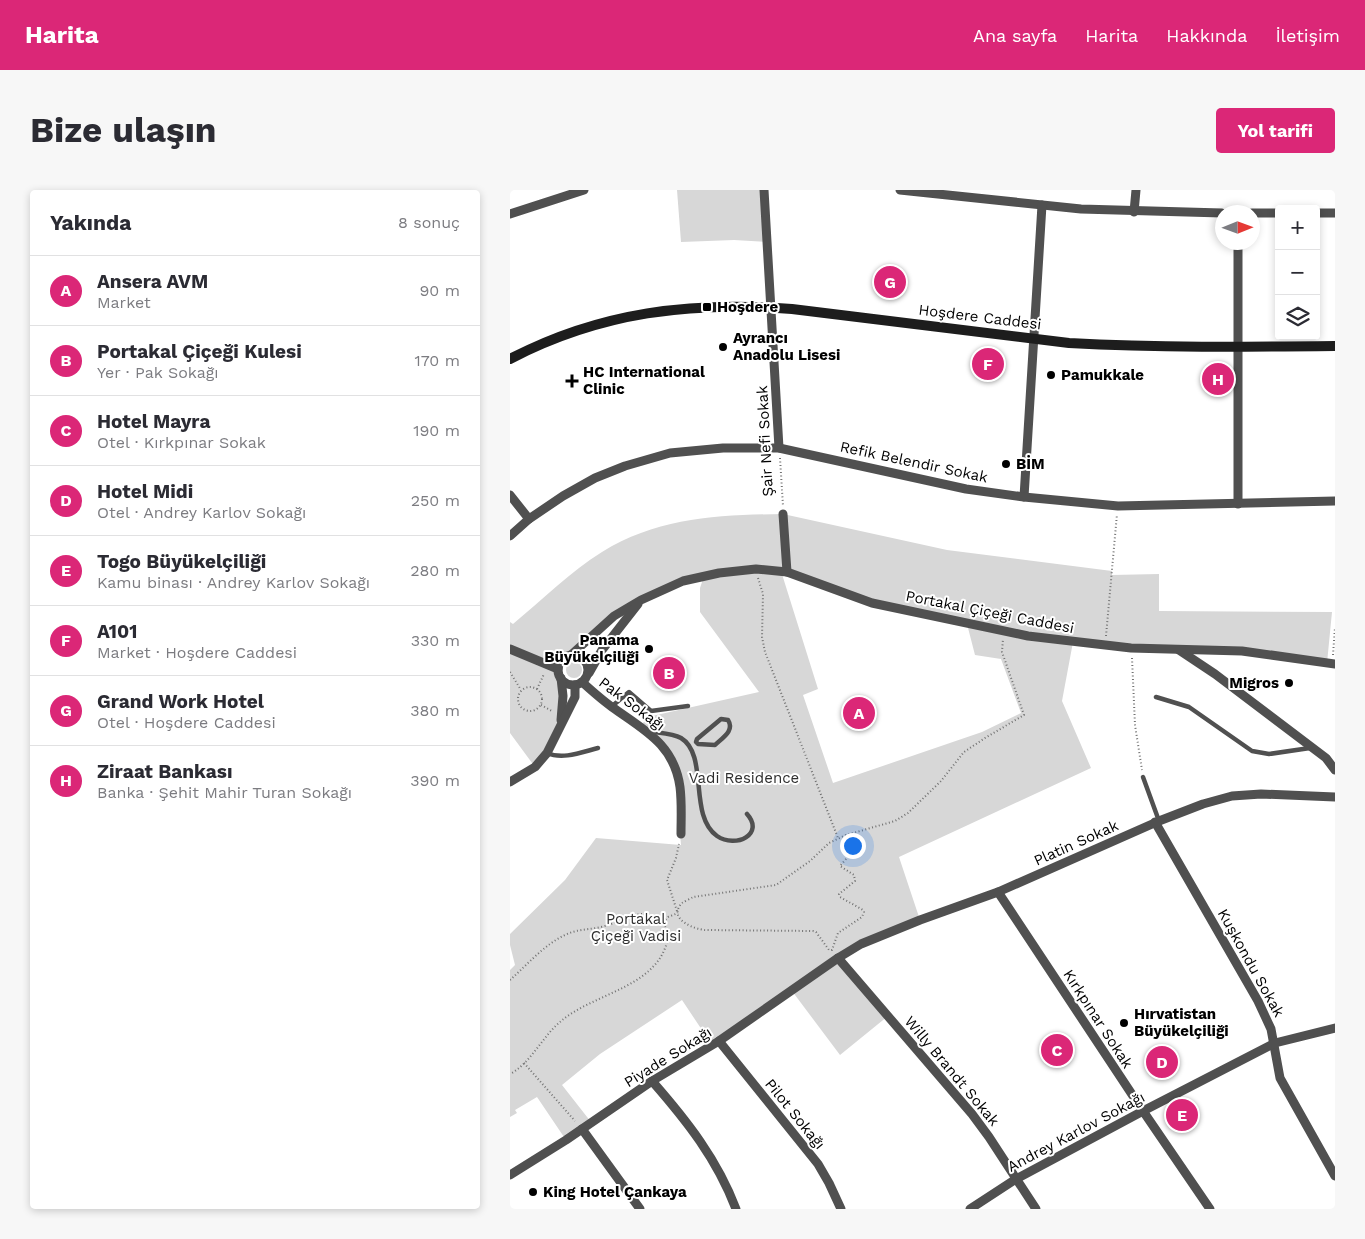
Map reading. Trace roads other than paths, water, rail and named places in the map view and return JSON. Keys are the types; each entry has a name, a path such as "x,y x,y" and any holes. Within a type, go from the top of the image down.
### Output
{"main road":[{"name":"Hoşdere Caddesi","path":"510,359 538,345 603,321 632,315 707,307 771,308 1069,343 1117,346 1238,348 1335,346"}],"street":[{"path":"510,214 584,190"},
{"name":"Şair Nefi Sokak","path":"764,190 780,448"},
{"path":"900,190 1042,205 1134,212 1215,213"},
{"path":"1134,212 1136,190"},
{"path":"1024,497 1042,205"},
{"path":"1260,213 1275,213"},
{"path":"1320,213 1335,213"},
{"path":"1238,250 1238,504"},
{"name":"Refik Belendir Sokak","path":"510,536 528,520 563,496 595,478 648,459 691,450 746,447 780,448 957,487 1024,497 1118,506 1335,501"},
{"path":"510,494 528,520"},
{"name":"Şair Nefi Sokak","path":"783,514 787,572"},
{"name":"Portakal Çiçeği Caddesi","path":"560,727 563,696 558,669 562,660 571,655 614,616 642,600 683,581 719,573 756,569 787,572 872,603 1028,636 1132,648 1242,651 1334,664"},
{"name":"Portakal Çiçeği Caddesi","path":"510,782 535,767 547,753 582,681 602,650 642,600"},
{"path":"510,649 558,669"},
{"path":"1179,650 1215,674 1326,758 1335,770"},
{"path":"560,678 567,684 582,681 589,670 585,660 576,655 571,655"},
{"name":"Pak Sokağı","path":"582,681 611,707 646,730 660,742 674,767 680,787 681,834"},
{"name":"Platin Sokak","path":"838,958 861,944 920,920 998,892 1157,822 1203,804 1232,796 1261,794 1335,797"},
{"name":"Kuşkondu Sokak","path":"1157,822 1258,1002 1271,1029 1280,1078 1335,1176"},
{"name":"Kırkpınar Sokak","path":"998,892 1210,1209"},
{"name":"Piyade Sokağı","path":"510,1175 652,1081 719,1041 838,958"},
{"name":"Willy Brandt Sokak","path":"838,958 972,1114 990,1137 1036,1209"},
{"name":"Andrey Karlov Sokağı","path":"970,1209 1016,1179 1275,1043 1335,1028"},
{"name":"Pilot Sokağı","path":"719,1041 818,1164 842,1209"},
{"path":"652,1081 684,1117 703,1145 736,1209"},
{"path":"582,1129 640,1209"}],"lane":[{"path":"611,707 629,692 651,711 688,706"},
{"path":"1156,697 1189,707 1252,751 1269,754 1312,748"},
{"path":"685,742 715,744 730,730 730,723 725,719 717,721 696,742"},
{"path":"646,730 680,737 691,751 695,761 703,812 712,831 723,838 744,840 748,837 752,828 751,818 747,814"},
{"path":"547,753 567,756 598,748"},
{"path":"1143,777 1157,822"}],"place":[{"name":"Grand Work Hotel","path":"890,282"},
{"name":"Hoşdere","path":"707,307"},
{"name":"Ayrancı Anadolu Lisesi","path":"723,347"},
{"name":"A101","path":"988,364"},
{"name":"Pamukkale","path":"1051,375"},
{"name":"Ziraat Bankası","path":"1218,379"},
{"name":"HC International Clinic","path":"572,381"},
{"name":"BİM","path":"1006,464"},
{"name":"Panama Büyükelçiliği","path":"649,649"},
{"name":"Portakal Çiçeği Kulesi","path":"669,673"},
{"name":"Migros","path":"1289,683"},
{"name":"Ansera AVM","path":"859,713"},
{"name":"Hırvatistan Büyükelçiliği","path":"1124,1023"},
{"name":"Hotel Mayra","path":"1057,1050"},
{"name":"Hotel Midi","path":"1162,1062"},
{"name":"Togo Büyükelçiliği","path":"1182,1115"},
{"name":"King Hotel Çankaya","path":"533,1192"}],"park label":[{"name":"Vadi Residence","path":"744,778"},
{"name":"Portakal Çiçeği Vadisi","path":"636,928"}]}
